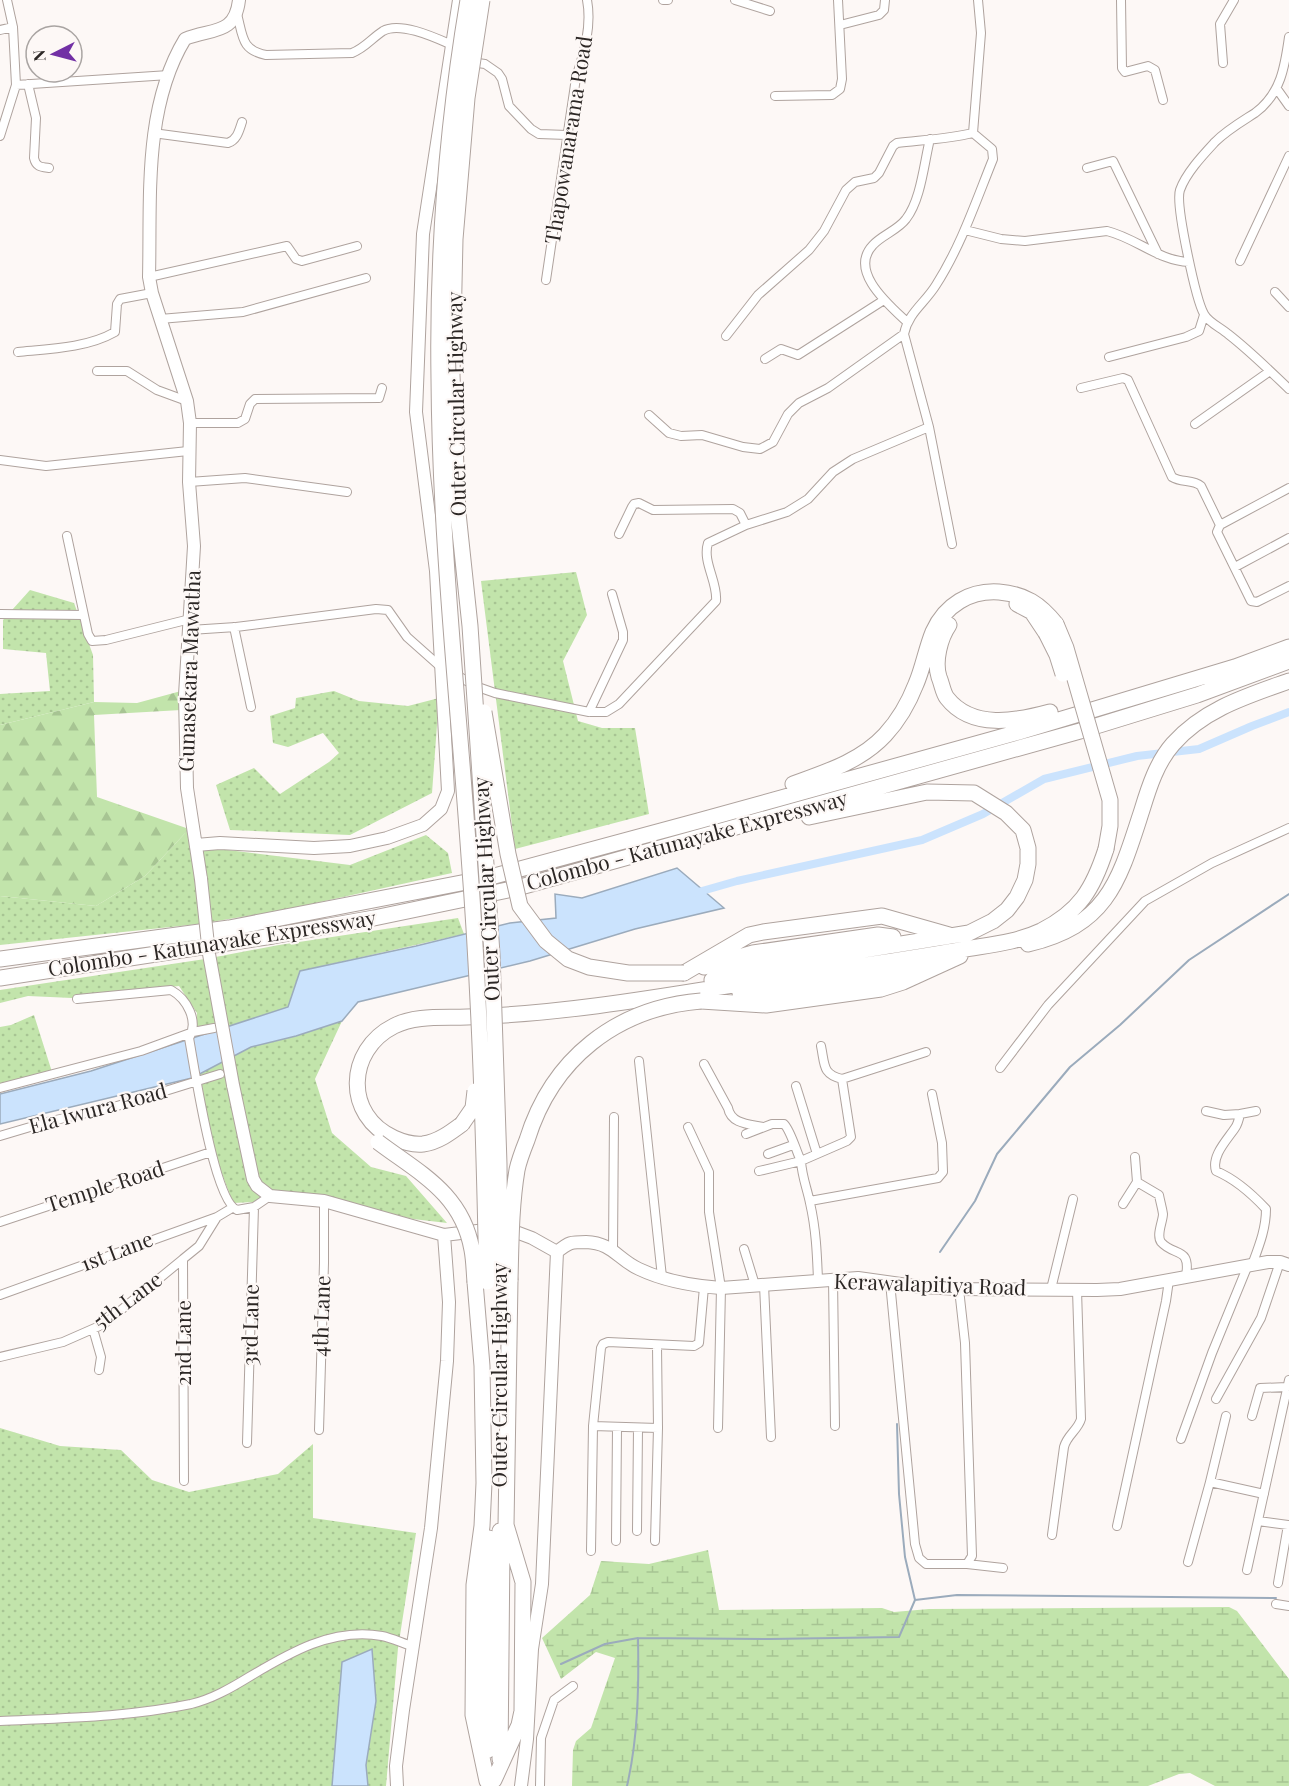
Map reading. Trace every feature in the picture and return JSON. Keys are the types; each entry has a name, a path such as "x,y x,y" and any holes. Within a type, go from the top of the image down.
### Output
{"highway":[{"name":"Outer Circular Highway","path":"468,0 447,159 440,261 439,380 444,514 476,956 493,1281 498,1527 491,1783"},
{"name":"Outer Circular Highway","path":"482,0 467,98 455,239 452,375 458,513 470,626 492,954 499,1164 493,1281"},
{"path":"643,836 847,764 872,749 887,733 916,685 934,630 954,604 970,595 987,591 1015,594 1043,608 1051,628"},
{"path":"476,956 476,1088 473,1108 462,1124 445,1137 423,1144 403,1142 382,1133 369,1118 360,1102 356,1083 359,1066 367,1048 379,1035 396,1025 413,1020 521,1015 705,990 1019,940 1041,930 1076,906 1091,889 1110,826 1110,800 1066,648 1051,628 1032,612 1012,602 987,599 973,602 958,611 942,635 937,670 946,697 960,710 982,718 1003,721 1026,718 1235,667"},
{"path":"470,626 508,854 520,906 546,941 568,959 589,967 628,973 684,973 893,937"},
{"name":"Colombo - Katunayake Expressway","path":"0,959 229,928 487,878 1019,732 1235,667 1289,647"},
{"name":"Colombo - Katunayake Expressway","path":"0,978 124,960 374,918 517,888 1080,731 1226,685 1289,661"},
{"path":"493,1281 472,1247 459,1213 450,1199 417,1169 378,1142 362,1124 351,1103 348,1080 353,1059 365,1039 379,1026 395,1017 415,1012 754,987 1009,949 1046,940 1072,929 1086,919 1109,896 1128,854 1149,786 1159,764 1173,744 1205,715 1231,702 1289,681"},
{"path":"491,1783 473,1715 474,1585 483,1526 482,1366 493,1281 511,1224 518,1168 534,1116 557,1077 587,1045 631,1018 679,1003 759,967 969,933 993,921 1007,910 1017,897 1025,880 1028,864 1028,848 1023,830 1006,813 974,793 927,792 685,842"},
{"path":"684,973 749,935 763,932 882,916 952,936"},
{"path":"684,973 752,940 865,922 895,924 922,941"},
{"path":"725,962 751,946 860,928 877,927 894,930 922,941"},
{"path":"684,973 753,952 878,934 922,941"},
{"path":"705,990 766,1005 881,989 903,982 966,954"},
{"path":"705,990 717,998 766,1000 899,978 918,971 925,964 945,957"},
{"name":"Outer Circular Highway","path":"491,1783 500,1758 502,1545 498,1527"},
{"path":"491,1783 519,1725 522,1712 523,1582 498,1527"},
{"path":"498,1527 517,1590 514,1717 500,1758"},
{"path":"502,1545 509,1583 508,1706 505,1743"}],"street":[{"path":"0,136 16,85 13,27 8,0"},
{"path":"239,0 237,14 246,46 253,52 266,55 352,53 362,50 387,29 399,28 427,34 452,45"},
{"path":"196,845 229,843 314,848 350,846 387,838 423,825 441,809 448,791 436,571 416,412 423,234 459,0"},
{"name":"Thapowanarama Road","path":"546,280 576,78 587,32 589,9 587,0"},
{"path":"663,0 668,0"},
{"path":"735,0 771,11"},
{"path":"775,96 832,95 840,89 842,79 838,0"},
{"path":"840,25 879,15 884,10 885,0"},
{"path":"973,133 981,33 978,0"},
{"path":"1121,0 1122,68 1125,72 1148,66 1155,70 1163,100"},
{"path":"1223,63 1220,24 1234,0"},
{"name":"Gunasekara Mawatha","path":"237,14 228,25 219,30 185,39 158,105 153,133 149,277 187,401 190,423 189,482 194,546 185,695 187,788 201,879 209,954 233,1085 253,1179 257,1186 270,1196"},
{"path":"0,30 13,27"},
{"path":"1109,357 1186,337 1200,331 1204,315 1189,262 1178,205 1179,191 1185,180 1226,131 1271,99 1287,69 1289,37"},
{"path":"450,58 484,64 494,69 502,79 509,106 539,134 567,135"},
{"path":"84,80 169,75"},
{"path":"16,85 28,84 36,118 35,164 49,168"},
{"path":"1277,89 1289,106"},
{"path":"153,133 228,143 236,137 242,122"},
{"path":"726,336 758,295 809,250 824,231 846,190 855,182 874,178 879,173 893,146 897,143 973,133"},
{"path":"952,544 929,427 904,334 906,322 936,286 965,230 993,159 992,149 973,133"},
{"path":"906,322 873,286 866,270 866,258 872,246 906,220 916,200 930,139"},
{"path":"1240,261 1289,156"},
{"path":"1087,168 1113,162 1158,255"},
{"path":"965,230 1001,239 1025,241 1107,231 1158,255 1180,262 1189,262"},
{"path":"149,277 287,246 296,259 302,261 357,246"},
{"path":"160,319 243,312 366,278"},
{"path":"18,352 64,347 107,336 115,332 117,304 120,299 152,292"},
{"path":"1275,292 1289,307"},
{"path":"765,359 781,349 798,355 884,300"},
{"path":"1204,315 1230,335 1289,389"},
{"path":"649,415 669,433 681,436 702,435 743,447 760,449 773,442 788,414 800,403 828,388 904,334"},
{"path":"96,371 127,371 157,390 187,401"},
{"path":"1196,424 1270,371"},
{"path":"1081,388 1123,378 1128,380 1172,477 1178,481 1197,483 1201,486 1220,525"},
{"path":"190,423 238,423 245,419 250,404 255,399 379,398 382,388"},
{"path":"67,536 83,615 89,639 92,641 190,624 234,627 376,609 388,610 406,637 443,669 475,686 495,693 589,712 606,712 619,705 716,602 717,590 705,551 708,543 747,525 787,512 808,499 833,472 853,459 929,427"},
{"path":"0,460 46,466 188,451"},
{"path":"189,482 245,478 348,492"},
{"path":"1289,488 1220,525 1217,532 1251,601 1257,602 1289,586"},
{"path":"618,534 634,504 639,503 653,510 733,509 740,513 747,525"},
{"path":"1235,567 1289,538"},
{"path":"589,712 623,640 623,632 612,594"},
{"path":"0,614 83,615"},
{"path":"234,627 251,707"},
{"path":"1000,1068 1048,1005 1146,901 1212,863 1289,828"},
{"path":"77,999 171,990 189,1006 196,1077 210,1152 232,1208 237,1210 254,1207 270,1196 324,1201 444,1235 494,1229 516,1232 557,1252 542,1584 532,1649 527,1739 521,1786"},
{"path":"0,1088 141,1051 214,1028"},
{"path":"821,1046 827,1073 830,1077 842,1079 926,1052"},
{"path":"639,1061 662,1277"},
{"path":"704,1064 728,1107 729,1114 740,1123 764,1127"},
{"name":"Ela Iwura Road","path":"0,1136 47,1122 117,1106 196,1077 220,1074"},
{"path":"759,1171 801,1161 847,1141 851,1137 842,1079"},
{"path":"796,1086 817,1154"},
{"path":"810,1201 938,1178 943,1172 942,1143 932,1094"},
{"path":"1206,1111 1224,1115 1256,1111"},
{"path":"1182,1439 1212,1353 1261,1242 1266,1220 1266,1209 1254,1196 1216,1171 1214,1166 1220,1149 1237,1127 1240,1114"},
{"path":"613,1250 614,1116"},
{"path":"746,1134 764,1127 784,1124 787,1127 801,1161 802,1179 810,1201 817,1244 818,1281"},
{"path":"688,1127 709,1172 709,1212 721,1288 718,1428"},
{"path":"768,1154 793,1146"},
{"name":"Temple Road","path":"0,1222 210,1152"},
{"path":"1123,1204 1137,1182 1135,1157"},
{"path":"1137,1182 1159,1195 1163,1214 1160,1239 1162,1243 1184,1255 1188,1264 1186,1276"},
{"path":"1051,1289 1073,1199"},
{"name":"4th Lane","path":"320,1430 324,1201"},
{"name":"3rd Lane","path":"247,1443 254,1207"},
{"name":"1st Lane","path":"0,1295 217,1217 232,1208"},
{"path":"183,1259 199,1246 217,1217"},
{"path":"397,1786 396,1766 431,1528 447,1361 449,1302 444,1235"},
{"name":"Kerawalapitiya Road","path":"557,1252 568,1243 600,1243 639,1269 704,1287 721,1288 833,1279 870,1279 959,1290 1120,1289 1250,1265 1284,1264"},
{"path":"744,1249 759,1285 771,1437"},
{"name":"5th Lane","path":"0,1357 63,1342 104,1324 183,1259"},
{"name":"2nd Lane","path":"183,1259 184,1481"},
{"path":"1216,1399 1261,1318 1284,1264"},
{"path":"833,1279 835,1426"},
{"path":"1117,1526 1169,1280"},
{"path":"890,1282 915,1544 919,1558 926,1564 967,1564 1003,1568"},
{"path":"591,1551 593,1426 601,1348 608,1342 694,1346 699,1343 704,1287"},
{"path":"959,1290 965,1343 972,1556 967,1564"},
{"path":"1052,1534 1065,1440 1080,1425 1081,1419 1077,1290"},
{"path":"93,1329 101,1358 99,1370"},
{"path":"655,1541 658,1428 657,1346"},
{"path":"1247,1570 1288,1383 1260,1388 1252,1416"},
{"path":"1188,1562 1226,1416"},
{"path":"593,1426 658,1428"},
{"path":"616,1541 617,1428"},
{"path":"637,1531 638,1428"},
{"path":"1210,1482 1264,1494"},
{"path":"1258,1521 1288,1525 1278,1583"},
{"path":"1276,1604 1289,1606"},
{"path":"0,1721 157,1710 194,1703 223,1692 311,1643 346,1635 381,1636 412,1646"},
{"path":"540,1786 541,1738 554,1700 573,1686"}],"green space":[{"path":"576,572 587,615 563,661 578,721 602,728 635,728 649,814 515,849 481,581"},
{"path":"30,590 74,603 93,655 94,702 0,725 0,694 50,691 46,653 3,649 3,620"},
{"path":"181,691 181,710 94,715 97,797 189,829 145,876 96,906 0,896 0,725 94,702 137,703"},
{"path":"334,691 359,701 408,706 439,698 432,793 350,835 230,830 216,785 254,768 280,794 339,753 323,733 288,747 273,743 270,716 295,708 296,698"},
{"path":"189,829 189,848 212,848 350,865 426,835 448,853 452,873 284,910 199,924 0,945 0,896 96,906 145,876"},
{"path":"458,918 464,934 300,971 289,1007 196,1037 197,1013 179,986 72,998 28,996 0,1003 0,990"},
{"path":"34,1015 52,1072 0,1084 0,1027"},
{"path":"342,1021 315,1079 332,1133 371,1167 406,1176 447,1223 413,1219 316,1196 272,1192 254,1202 233,1203 213,1150 200,1074 251,1047"},
{"path":"0,1428 60,1446 121,1450 152,1480 189,1492 278,1474 313,1444 313,1518 416,1533 398,1648 386,1786 0,1786"},
{"path":"708,1550 719,1610 882,1608 894,1612 929,1609 1229,1607 1237,1611 1289,1679 1289,1786 1215,1786 1190,1773 1179,1774 1148,1786 572,1786 573,1750 576,1741 591,1728 615,1658 596,1652 561,1679 542,1638 590,1595 601,1561 649,1564"}],"water":[{"path":"677,868 724,908 635,929 530,961 358,1002 342,1021 251,1047 192,1078 0,1124 0,1094 91,1071 288,1007 300,971 510,923 556,918 555,894 582,898"},
{"path":"372,1649 376,1701 366,1765 368,1786 332,1786 342,1662"}],"waterway":[{"path":"695,893 737,881 922,840 983,814 1044,779 1137,756 1199,749 1289,712"},
{"path":"940,1252 975,1201 997,1154 1070,1067 1120,1025 1189,960 1289,894"},
{"path":"897,1424 899,1494 905,1557 915,1600"},
{"path":"561,1664 605,1644 638,1638 899,1637 915,1600 957,1595 1276,1598"},
{"path":"627,1786 634,1750 637,1712 638,1638"}]}
